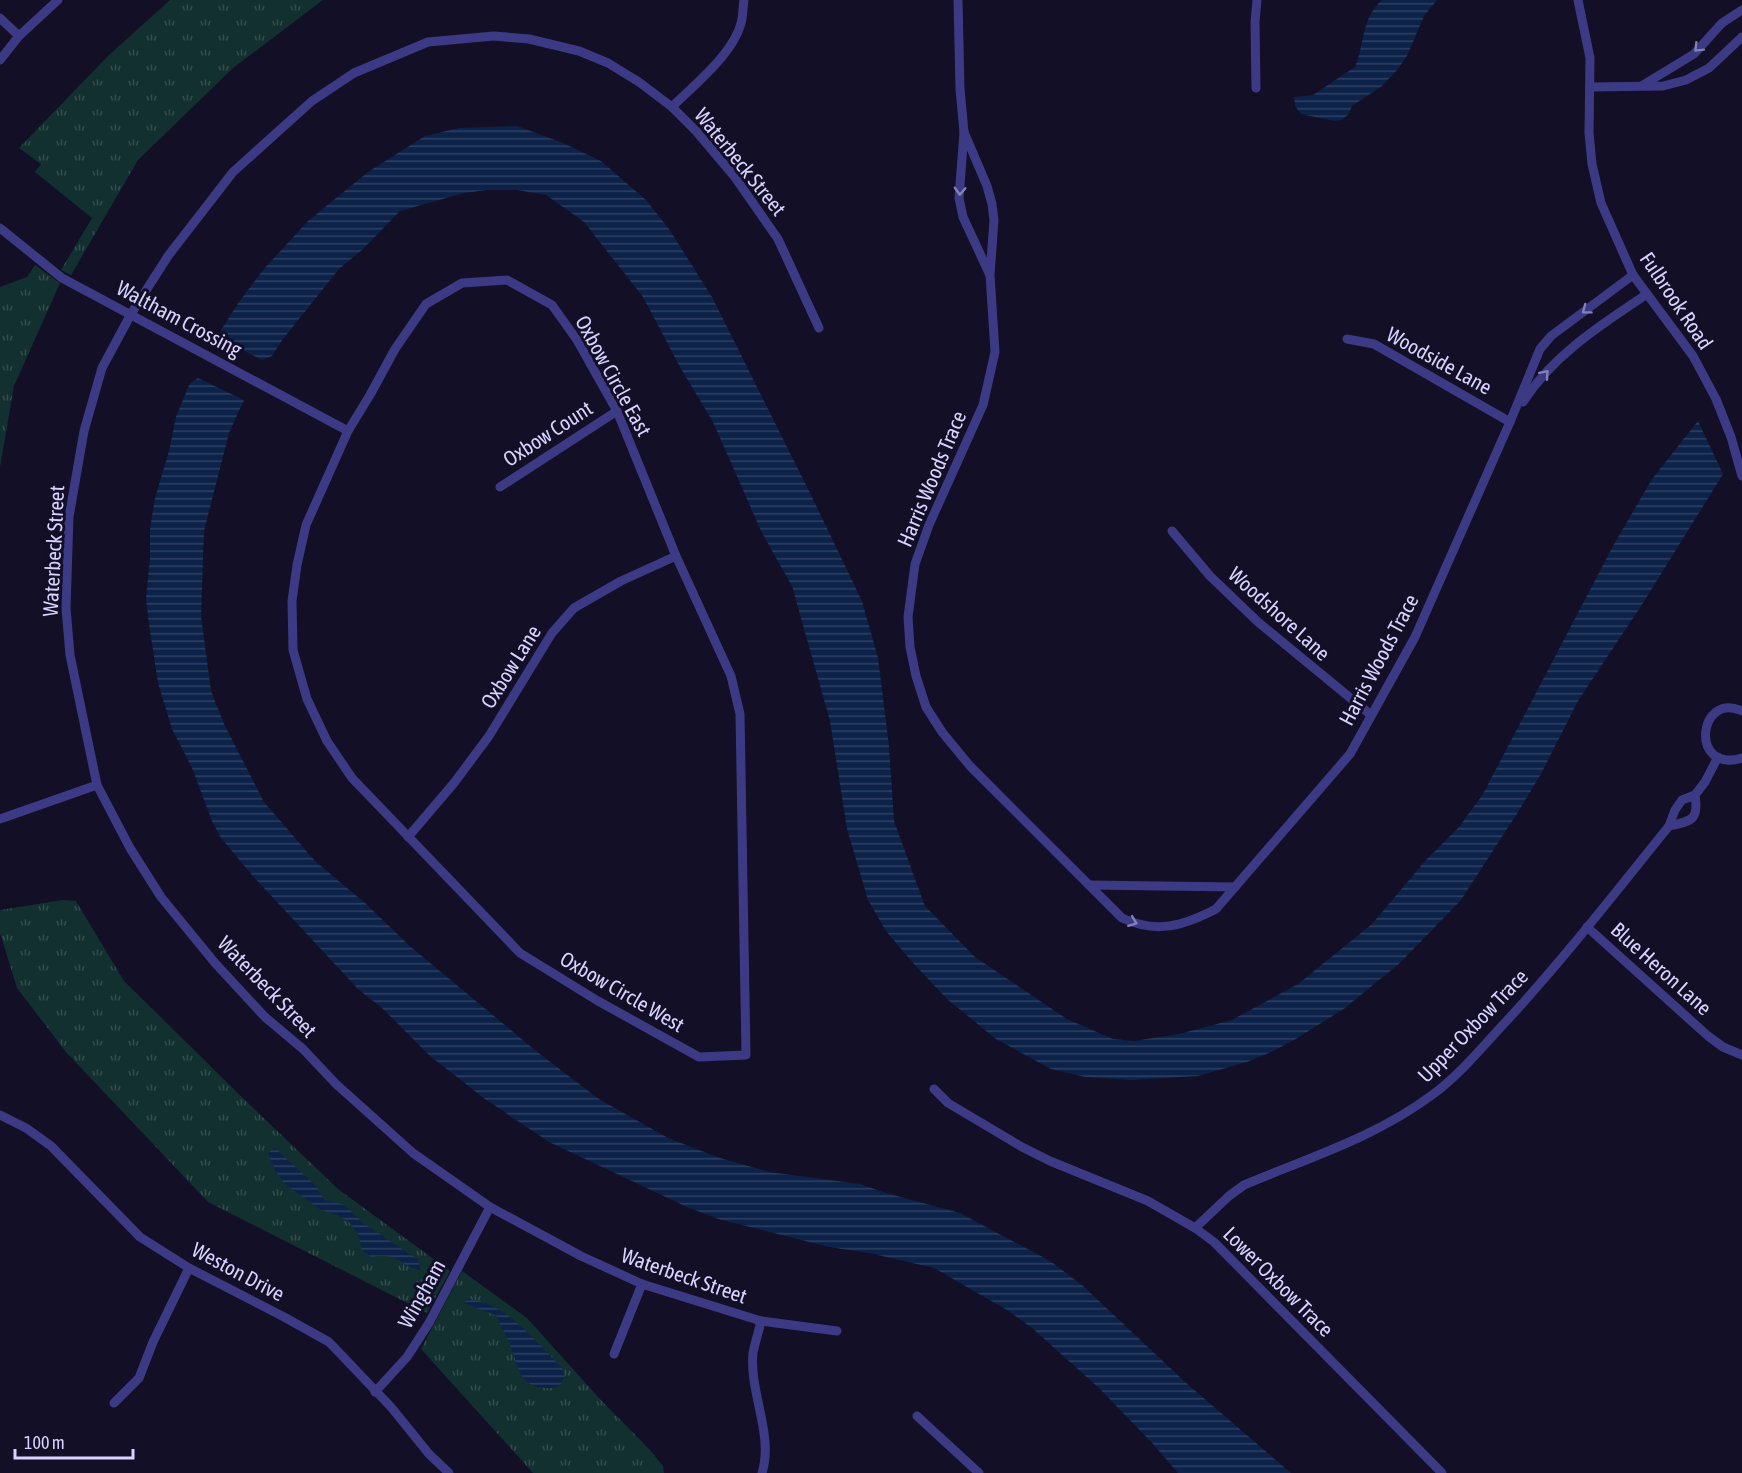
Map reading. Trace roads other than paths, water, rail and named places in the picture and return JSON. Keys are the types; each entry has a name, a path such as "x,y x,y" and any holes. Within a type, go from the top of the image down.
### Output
{"street":[{"path":"0,60 19,36 58,0"},
{"path":"672,107 719,60 735,38 742,21 744,0"},
{"name":"Harris Woods Trace","path":"958,0 960,89 964,132 959,198 963,217 990,275"},
{"path":"1257,0 1255,22 1257,88"},
{"name":"Fulbrook Road","path":"1578,0 1590,58 1589,133 1592,164 1601,203 1633,275 1693,356 1716,399 1731,437 1742,476"},
{"path":"1642,84 1694,54 1722,23 1742,10"},
{"path":"0,18 19,36"},
{"name":"Waterbeck Street","path":"819,328 778,239 734,176 696,131 672,107 639,82 608,63 579,51 529,39 494,36 429,42 354,73 312,101 233,172 168,256 131,314 102,368 84,431 69,517 66,609 70,655 98,785 130,848 161,897 215,963 258,1009 303,1049 336,1084 414,1154 489,1207 581,1257 642,1284 761,1321 837,1331"},
{"path":"1590,87 1642,84 1663,86 1686,80 1709,68 1742,37"},
{"name":"Harris Woods Trace","path":"964,132 987,186 992,204 994,220 990,275 995,352 983,405 929,525 915,564 908,617 910,647 916,676 926,707 942,732 970,766 1122,918 1153,928 1177,926 1216,909 1350,754 1415,637 1540,349 1551,336 1633,275"},
{"name":"Waltham Crossing","path":"0,228 62,278 348,430"},
{"name":"Oxbow Circle East","path":"348,430 395,349 426,304 462,283 507,280 552,305 577,340 617,411 653,498"},
{"name":"Harris Woods Trace","path":"1510,422 1530,391 1555,363 1605,322 1647,294"},
{"name":"Woodside Lane","path":"1347,339 1374,344 1510,422"},
{"name":"Oxbow Count","path":"500,487 617,411"},
{"name":"Oxbow Circle West","path":"348,430 306,525 292,601 293,650 307,699 327,741 352,778 520,952 598,1001 699,1058 746,1056 740,714 731,676 676,556 653,498"},
{"name":"Woodshore Lane","path":"1172,531 1210,576 1258,622 1371,715"},
{"name":"Oxbow Lane","path":"408,837 454,783 489,736 552,633 574,608 621,581 676,556"},
{"path":"1742,711 1724,709 1713,714 1704,733 1706,745 1718,757 1734,761 1742,758"},
{"name":"Upper Oxbow Trace","path":"1195,1228 1244,1185 1365,1135 1405,1114 1433,1095 1461,1070 1530,997 1669,826 1682,800 1695,795 1705,782 1718,757"},
{"path":"0,819 98,785"},
{"name":"Upper Oxbow Trace","path":"1669,826 1687,822 1695,817 1697,809 1695,795"},
{"path":"1089,885 1235,887"},
{"name":"Blue Heron Lane","path":"1587,927 1708,1036 1723,1047 1742,1055"},
{"name":"Lower Oxbow Trace","path":"934,1089 948,1103 1022,1147 1050,1161 1148,1201 1195,1228 1214,1242 1442,1473"},
{"name":"Weston Drive","path":"0,1115 26,1128 51,1146 140,1237 189,1268 329,1342 391,1407 429,1454 448,1473"},
{"name":"Wingham","path":"375,1392 407,1357 429,1323 489,1207"},
{"path":"114,1403 139,1378 153,1342 189,1268"},
{"path":"614,1354 642,1284"},
{"path":"761,1321 753,1354 764,1433 766,1461 762,1473"},
{"path":"917,1416 979,1473"}],"water":[{"path":"1382,0 1437,0 1424,16 1407,56 1397,70 1382,86 1352,106 1348,115 1341,120 1334,121 1301,114 1295,106 1294,97 1313,95 1355,67 1370,15"},
{"path":"517,126 563,143 601,161 646,200 669,229 712,297 862,601 878,658 889,746 894,821 925,906 975,957 1067,1019 1113,1039 1134,1041 1179,1034 1232,1020 1298,984 1372,924 1425,861 1459,827 1483,794 1613,546 1652,479 1698,421 1723,474 1643,603 1578,701 1541,774 1461,900 1401,962 1345,1008 1296,1039 1247,1062 1198,1076 1131,1080 1085,1077 1051,1069 996,1039 947,999 886,931 868,900 847,829 830,721 792,586 762,533 713,422 680,367 643,297 584,222 546,195 517,190 464,193 400,211 362,250 339,269 272,356 262,360 221,339 221,330 263,270 308,221 368,172 425,136 459,128"},
{"path":"198,378 244,400 229,433 204,531 201,616 211,691 224,724 264,802 315,861 365,903 411,947 536,1051 599,1099 668,1138 720,1158 769,1172 860,1184 960,1213 1050,1261 1082,1285 1185,1382 1291,1473 1178,1473 1099,1388 1032,1328 1007,1310 934,1268 869,1253 829,1247 718,1219 687,1207 549,1142 485,1099 429,1055 381,1007 359,990 252,875 221,838 212,821 192,768 172,729 158,683 146,598 150,529 155,498 176,417 190,383"},
{"path":"275,1148 316,1186 324,1200 345,1205 363,1223 417,1259 421,1270 388,1256 371,1257 362,1250 358,1234 349,1222 321,1210 286,1185 276,1172 268,1153"},
{"path":"468,1299 495,1308 520,1325 562,1368 565,1377 560,1385 553,1388 537,1387 524,1379 497,1316 464,1303"}]}
